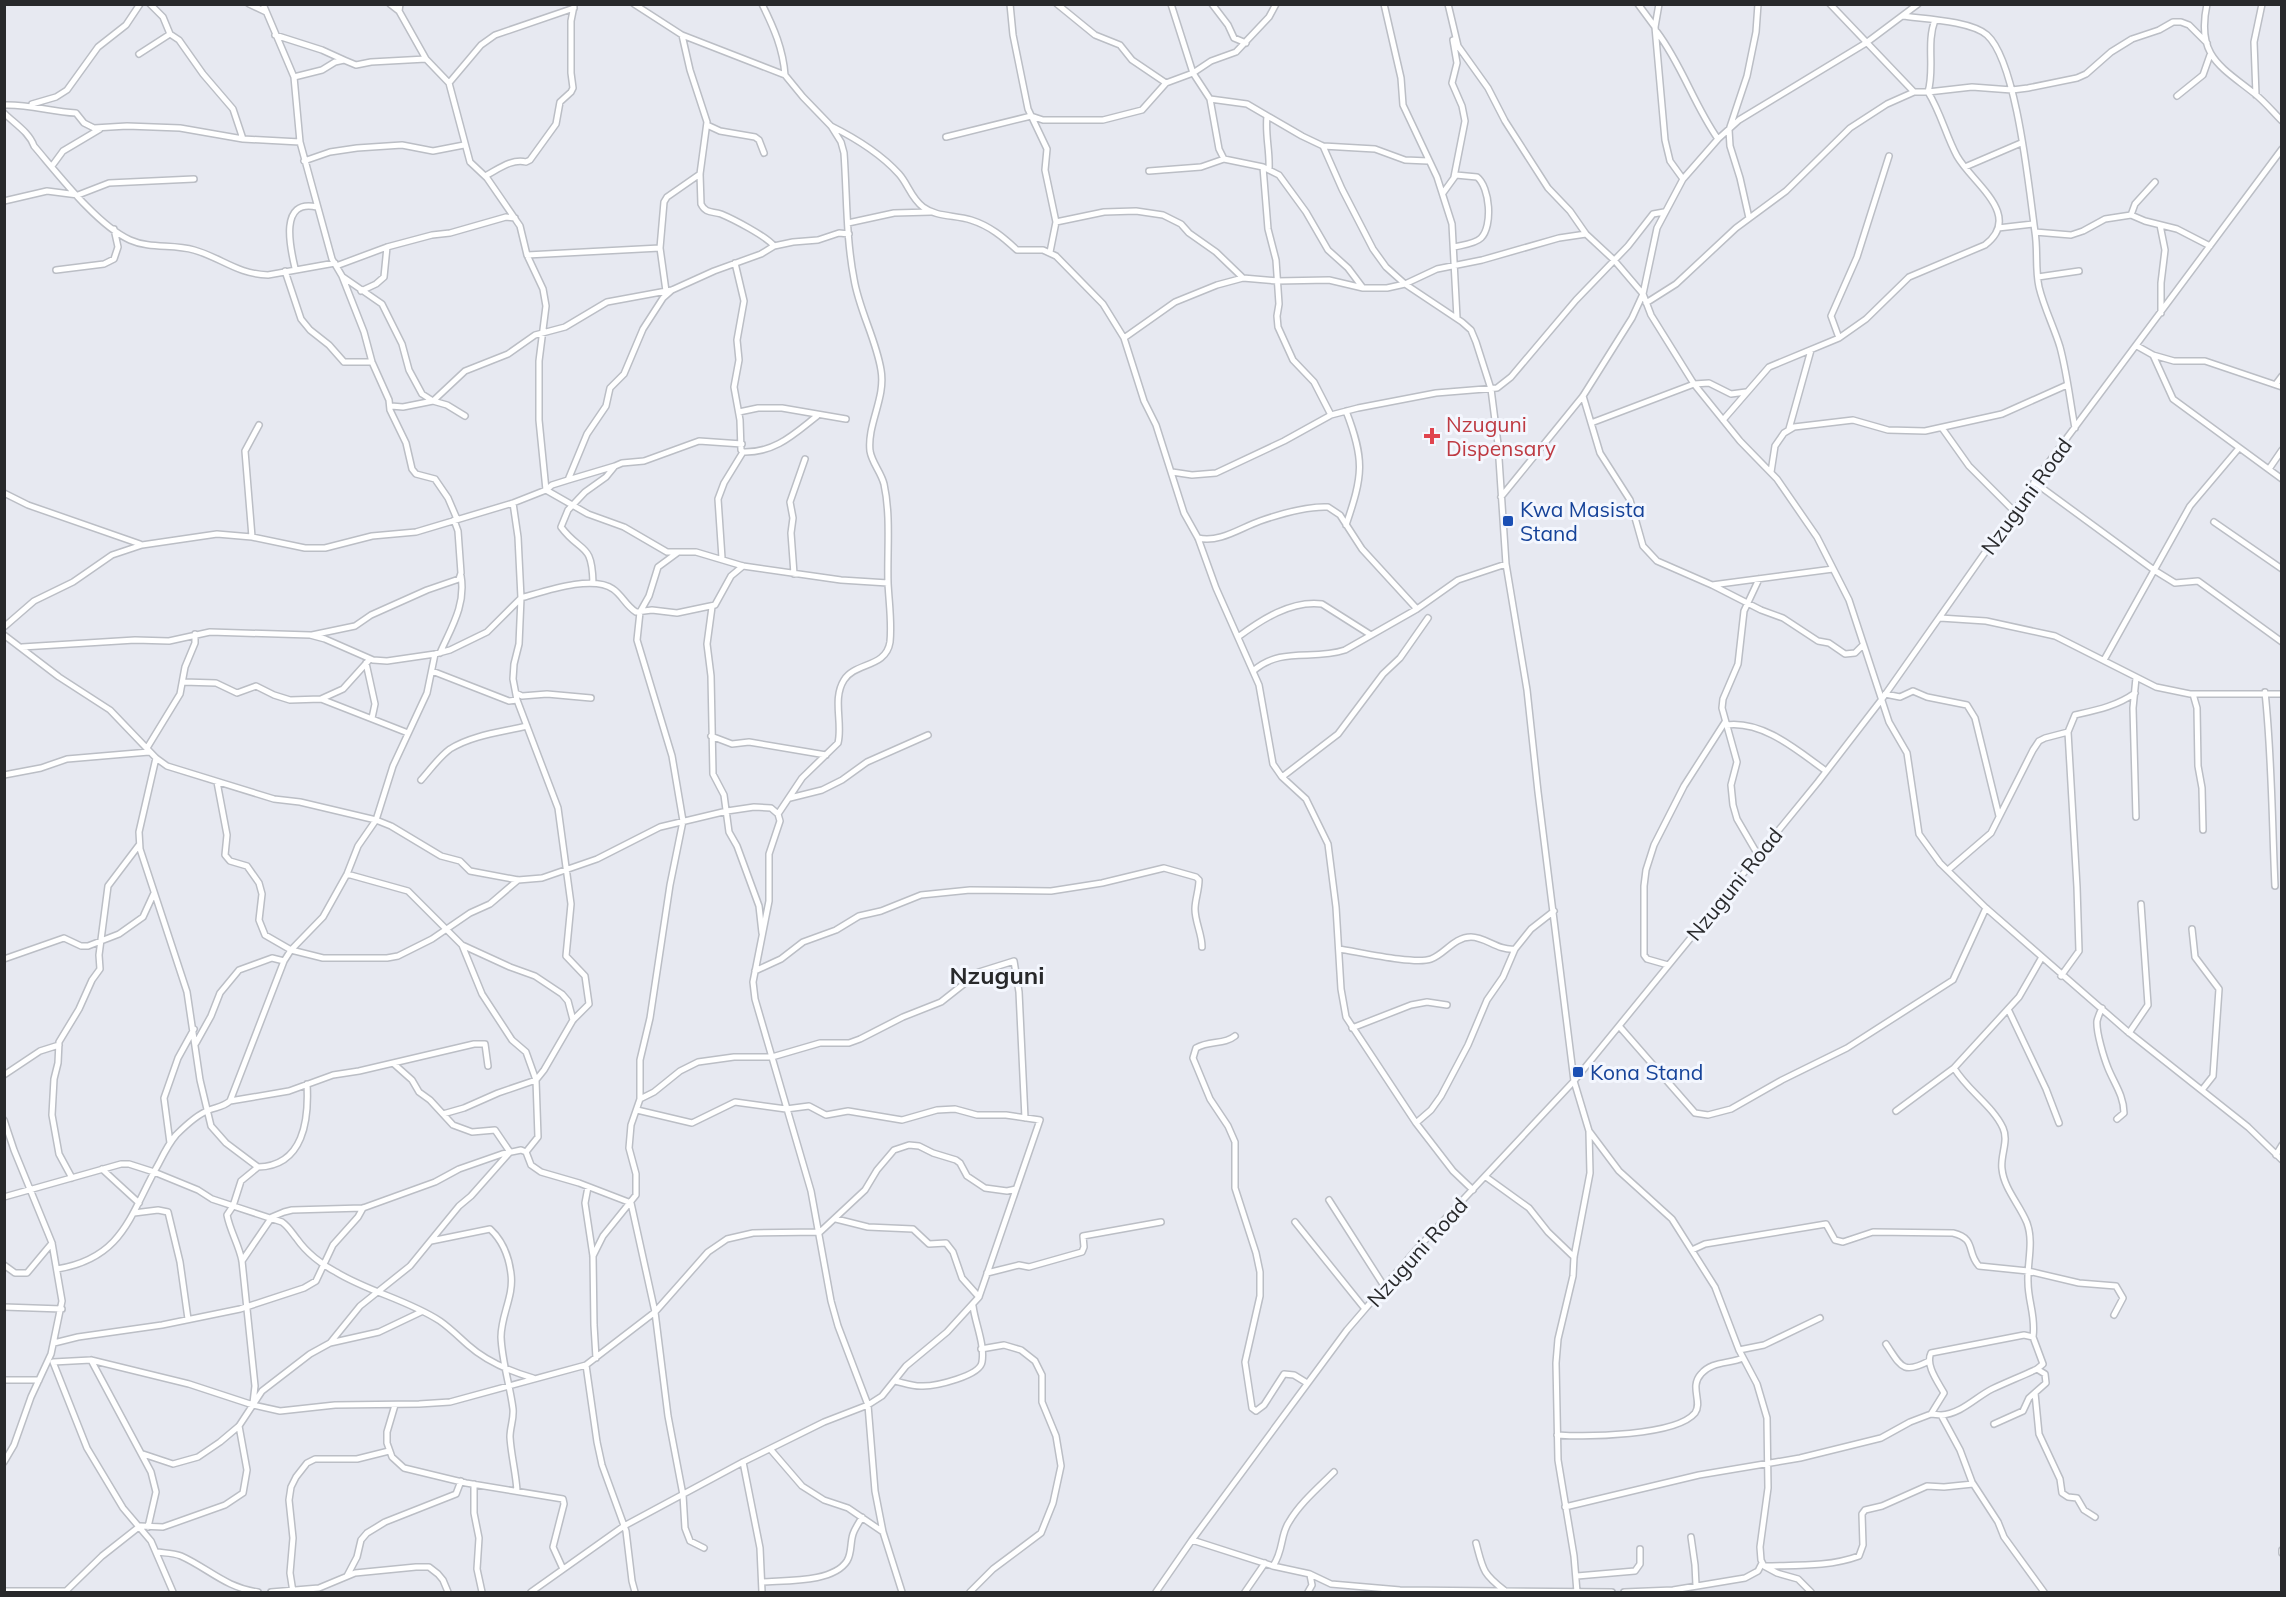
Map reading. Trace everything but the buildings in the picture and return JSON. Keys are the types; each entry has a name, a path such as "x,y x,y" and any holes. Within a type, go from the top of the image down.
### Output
{"street":[{"path":"31,105 56,97 67,90 98,47 126,25 140,4"},
{"path":"150,4 163,17 170,34 179,40 233,108 243,139"},
{"path":"249,4 266,12"},
{"path":"230,1101 284,962 291,950 323,917 358,846 375,820 386,783 427,693 437,654 458,615 462,589 456,520 448,498 435,479 416,474 412,469 406,443 390,410 391,406 372,362 342,276 335,265 304,161 294,77 263,4"},
{"path":"390,4 400,8 426,59 449,83 459,115 464,145 472,166 485,176 520,226 527,255 543,289 546,306 540,361 539,420 546,490"},
{"path":"634,4 682,35 785,75 802,97 831,126 841,142 844,153 854,281 882,371 881,399 870,439 870,448 872,459 884,481 886,500 891,615 890,645 879,661 853,671 844,679 838,695 839,738 836,746 802,778 778,814"},
{"path":"762,4 784,56 785,75"},
{"path":"1010,4 1013,35 1027,106 1047,145 1045,170 1056,222 1050,252"},
{"path":"1057,4 1095,35 1122,47 1132,60 1166,83"},
{"path":"1171,4 1193,73 1210,99 1219,149 1224,159"},
{"path":"1212,4 1228,25 1234,38 1246,44"},
{"path":"946,137 1031,116 1043,120 1103,120 1142,110 1166,83 1193,73 1211,61 1231,55 1246,44 1269,17 1276,4"},
{"path":"1384,4 1401,78 1403,105 1443,193 1452,224 1457,318"},
{"path":"1448,4 1460,50 1488,88 1505,121 1548,188 1570,211 1586,234 1614,260 1643,294 1651,315 1694,384 1723,420 1771,472 1817,537 1849,600 1863,645 1883,696 1889,722 1907,753 1919,834 1948,870 2061,976 2102,1008 2128,1033 2248,1127 2282,1160"},
{"path":"1638,4 1669,49 1699,111 1718,139"},
{"path":"1659,4 1656,29 1667,153 1674,168 1683,179"},
{"path":"1749,218 1730,146 1729,130 1747,76 1756,32 1758,4"},
{"path":"1830,4 1914,92"},
{"path":"1502,497 1583,396 1632,318 1643,294 1657,228 1683,179 1718,139 1739,120 1866,43 1918,4"},
{"path":"2207,4 2203,22 2210,55 2282,121"},
{"path":"2256,95 2254,42 2262,4"},
{"path":"449,83 481,45 495,35 574,6"},
{"path":"485,176 512,162 530,160 556,124 560,102 573,88 570,63 571,21 574,6"},
{"path":"1903,16 1935,20 1979,30 1986,34 1996,47 2012,90 2035,232 2038,277 2045,308 2060,348 2075,428"},
{"path":"1723,420 1772,365 1839,338 1874,312 1909,277 1985,245 1992,239 1998,228 1998,209 1957,156 1939,111 1928,92 1931,80 1931,33 1935,20"},
{"path":"1646,303 1676,284 1749,218 1786,190 1850,128 1887,104 1914,92 1972,87 2012,90 2083,76 2111,51 2132,39 2173,22 2189,25 2207,44"},
{"path":"139,54 170,34"},
{"path":"275,35 322,50 356,65 426,59"},
{"path":"682,35 690,70 706,115 707,125 700,174 700,198 703,208 709,213 720,214 750,228 774,246"},
{"path":"1443,193 1454,177 1465,124 1462,106 1452,83 1457,63 1453,41 1455,36"},
{"path":"2177,96 2203,75 2210,55"},
{"path":"294,77 322,70 335,62 344,60"},
{"path":"1210,99 1247,104 1323,146 1376,149 1405,159 1428,160"},
{"path":"4,105 31,105 59,113 76,113 86,125 102,128 127,126 180,128 243,139 300,142"},
{"path":"4,113 30,136 34,146 78,195 114,229 141,243 192,249 245,272 268,274 295,268 335,265 387,247 432,235 450,233 506,217 515,218"},
{"path":"1267,116 1266,135 1270,155 1266,168 1268,229 1276,260 1279,304 1277,319 1281,335 1293,360 1314,382 1331,415"},
{"path":"707,125 720,131 755,138 759,140 764,153"},
{"path":"831,126 848,135 892,167 904,180 914,199 931,212"},
{"path":"52,166 63,151 102,128"},
{"path":"1965,167 2021,143"},
{"path":"304,161 330,152 357,148 402,145 433,151 464,145"},
{"path":"1323,146 1342,189 1376,254 1386,267 1406,284 1471,330 1491,389 1506,564 1527,690 1574,1081 1589,1131 1590,1173 1574,1257 1573,1276 1558,1339 1556,1363 1558,1460 1577,1576 1577,1592"},
{"name":"Nzuguni Road","path":"1155,1593 1347,1329 1574,1081 1826,771 1940,618 2034,483 2282,150"},
{"path":"1839,338 1831,316 1857,257 1889,156"},
{"path":"1149,171 1200,167 1224,159 1266,168 1282,178 1306,212 1323,244 1348,268 1363,288"},
{"path":"568,480 587,434 606,406 610,388 624,374 643,329 669,290 660,248 664,202 667,197 700,174"},
{"path":"1454,177 1461,174 1479,178 1489,211 1489,224 1482,237 1454,247"},
{"path":"4,201 47,191 78,195 109,183 194,179"},
{"path":"2131,215 2135,204 2155,182"},
{"path":"295,268 290,243 291,216 298,208 306,205 317,207"},
{"path":"1056,222 1104,212 1136,211 1163,215 1181,224 1244,278"},
{"path":"848,223 894,213 931,212 970,220 994,230 1017,250 1050,252 1103,304 1124,338 1144,401 1156,425 1184,513 1198,538 1216,588 1261,691 1273,764 1282,777 1306,799 1328,844 1343,1009 1352,1028 1394,1086 1416,1124 1453,1172 1473,1190"},
{"path":"1172,472 1191,475 1216,473 1284,441 1331,415 1346,411 1436,393 1497,388 1511,377 1653,214 1664,213"},
{"path":"2035,232 2071,235 2105,219 2131,215 2177,230 2210,246"},
{"path":"1998,228 2033,224"},
{"path":"2160,225 2164,250 2161,313"},
{"path":"56,270 104,264 114,259 118,247 114,229"},
{"path":"391,406 403,407 433,401 465,371 508,354 535,335 565,327 607,302 669,290 760,254 774,246 818,240 839,233 849,234"},
{"path":"1124,338 1175,302 1217,285 1244,278 1277,281 1329,280 1363,288 1387,288 1406,284 1437,269 1455,264 1482,260 1559,238 1586,234"},
{"path":"361,291 376,284 384,277 387,247"},
{"path":"527,255 660,248"},
{"path":"722,558 718,499 724,483 743,452 734,387 739,360 737,340 744,301 735,263"},
{"path":"2038,277 2079,271"},
{"path":"285,272 301,319 310,330 329,345 344,362 372,362"},
{"path":"342,276 382,304 402,344 415,385 422,394 465,416"},
{"path":"2137,346 2153,355 2174,361 2205,361 2279,386 2282,376"},
{"path":"1771,472 1775,446 1789,429 1810,350"},
{"path":"2153,355 2173,399 2282,479"},
{"path":"1591,423 1694,384 1709,383 1731,394 1746,392"},
{"path":"1789,429 1846,420 1863,421 1888,430 1926,431 2002,414 2067,385"},
{"path":"1583,396 1600,453 1630,500 1643,546 1651,557 1761,610 1783,618 1818,641 1829,643 1845,654 1856,653 1863,645"},
{"path":"739,412 758,408 782,408 817,416 846,419"},
{"path":"1346,411 1358,446 1360,480 1346,525"},
{"path":"743,452 764,451 785,442 817,416"},
{"path":"252,537 245,451 259,425"},
{"path":"1942,428 1970,466 2014,511"},
{"path":"4,627 34,601 73,582 112,555 142,545 214,534 252,537 305,548 326,548 372,536 416,532 513,503 546,490 552,485 628,461 645,461 699,441 742,444"},
{"path":"2104,660 2190,506 2239,448"},
{"path":"2269,469 2282,450"},
{"path":"794,574 791,533 793,519 790,502 805,459"},
{"path":"593,583 591,557 585,548 561,527 566,512 585,492 606,477 615,466"},
{"path":"2034,483 2154,570 2175,583 2198,581 2282,642"},
{"path":"546,490 592,516 624,526 664,550 677,553 696,552 743,566 794,574 888,583"},
{"path":"4,493 28,505 142,545"},
{"path":"442,1114 464,1108 536,1080 573,1020 587,1007 589,999 585,976 566,956 571,904 555,799 515,693 513,672 519,644 521,598 518,537 513,503"},
{"path":"1198,538 1214,539 1268,519 1322,507 1335,510 1362,549 1417,609"},
{"path":"2214,522 2282,569"},
{"path":"593,1256 603,1236 636,1195 637,1183 630,1148 630,1132 640,1099 640,1060 650,1018 670,885 683,821 672,756 638,646 640,612 649,596 658,567 677,553"},
{"path":"1253,670 1263,662 1280,656 1337,652 1417,609 1458,580 1506,564"},
{"path":"310,635 325,639 368,661 387,661 437,654 487,632 521,598 554,589 593,583 610,587 629,608 640,612 652,610 677,613 712,607 717,603 730,576 743,566"},
{"path":"1712,585 1833,569"},
{"path":"22,647 135,640 169,641 210,632 310,635 355,626 370,615 461,576"},
{"path":"1758,855 1737,819 1733,805 1731,785 1737,762 1722,705 1738,664 1742,616 1759,579"},
{"path":"1238,637 1254,625 1285,609 1317,604 1322,604 1371,635"},
{"path":"712,607 707,644 711,676 712,774 724,795 729,832 737,846 759,906 763,935"},
{"path":"1282,777 1338,734 1383,674 1400,658 1428,618"},
{"path":"1940,618 1986,621 2062,639 2156,687 2193,694 2265,692 2282,694"},
{"path":"148,750 180,694 185,667 195,643 195,634"},
{"path":"4,635 110,710 156,758 167,765 274,800 300,802 375,820 391,826 441,856 460,861 470,871 518,880 542,878 615,852 653,830 683,821 762,806 775,810 780,821 769,854 769,901 753,987 811,1191 825,1271 838,1326 868,1405 875,1491 882,1532 902,1593"},
{"path":"321,699 343,689 368,661"},
{"path":"368,661 375,704 372,718"},
{"path":"432,671 509,701 517,700"},
{"path":"2136,678 2133,708 2136,817"},
{"path":"183,682 216,683 237,693 256,686 290,700 321,699 408,733"},
{"path":"1883,696 1900,697 1913,691 1927,697 1967,705 1976,718 1999,816"},
{"path":"2265,692 2272,775 2271,820 2276,886"},
{"path":"515,693 522,696 542,694 591,698"},
{"path":"2061,976 2079,951 2068,732 2075,715 2111,706 2135,693"},
{"path":"2193,694 2197,708 2198,766 2202,788 2203,830"},
{"path":"1725,723 1747,725 1763,731 1784,742 1826,771"},
{"path":"1668,965 1647,959 1644,955 1646,870 1654,845 1678,797 1725,723"},
{"path":"421,780 442,756 458,745 476,738 527,726"},
{"path":"1948,870 1991,833 2039,741 2068,732"},
{"path":"790,798 822,790 842,780 867,762 928,735"},
{"path":"711,736 732,744 750,742 826,755"},
{"path":"4,775 41,768 67,759 148,750"},
{"path":"156,758 139,832 139,845 188,992 198,1068 211,1126 215,1133 258,1167"},
{"path":"217,782 227,836 225,855 230,861 247,866 259,883 262,894 259,920 265,935 291,950 323,958 398,956 494,901 518,880"},
{"path":"72,1178 61,1160 52,1114 52,1094 59,1045 65,1030 79,1010 92,980 99,972 108,886 139,845"},
{"path":"755,971 781,959 803,942 836,930 859,916 881,911 921,895 970,890 1051,891 1102,883 1164,868 1196,877 1199,880 1195,907 1202,947"},
{"path":"346,874 404,889 462,945 482,994 512,1040 526,1053 536,1080 538,1137 526,1152"},
{"path":"4,959 64,938 84,947 119,934 143,917 154,892"},
{"path":"2128,1033 2148,1005 2141,904"},
{"path":"1619,1026 1695,1113 1708,1116 1731,1109 1782,1080 1847,1048 1953,980 1986,908"},
{"path":"1416,1124 1431,1110 1446,1087 1468,1045 1487,1000 1503,977 1515,950 1532,929 1554,911"},
{"path":"2192,929 2195,957 2219,989 2213,1076 2202,1090"},
{"path":"1339,949 1384,957 1426,960 1468,937 1477,938 1497,947 1515,950"},
{"path":"462,945 535,976 562,994 568,1001 573,1020"},
{"path":"1896,1112 1954,1068 2019,997 2042,957"},
{"path":"195,1044 211,1016 220,993 239,970 272,958 284,962"},
{"path":"640,1099 654,1092 690,1065 725,1058 772,1057 820,1044 849,1043 860,1039 897,1019 941,1002 979,972 1014,961 1019,992 1025,1118"},
{"path":"1352,1028 1406,1006 1427,1002 1447,1005"},
{"path":"2102,1008 2097,1030 2107,1065 2124,1108 2124,1113 2117,1119"},
{"path":"2008,1009 2046,1089 2059,1123"},
{"path":"170,1143 164,1098 178,1058 194,1029"},
{"path":"1235,1036 1229,1041 1207,1042 1196,1048 1193,1058 1210,1098 1228,1126 1235,1142 1235,1188 1260,1272 1260,1296 1245,1362 1252,1408 1256,1411 1264,1405 1284,1374 1294,1375 1307,1383"},
{"path":"57,1269 75,1266 99,1256 111,1246 134,1214 170,1143 176,1135 207,1111 230,1101 288,1091 333,1075 394,1064 483,1043 486,1046 488,1066"},
{"path":"4,1075 40,1051 59,1045"},
{"path":"394,1064 414,1082 419,1092 430,1100 453,1125 472,1132 496,1131 510,1152"},
{"path":"1565,1507 1699,1475 1768,1464 1881,1438 1910,1422 1931,1414 1947,1415 1972,1403 1991,1389 2037,1369 2043,1364 2033,1336 2035,1322 2028,1271 2030,1234 2027,1221 2007,1186 2001,1168 2005,1131 1997,1116 1972,1092 1954,1068"},
{"path":"253,1405 255,1386 242,1261 239,1246 227,1217 241,1181 258,1167 283,1160 301,1142 307,1111 307,1084"},
{"path":"531,1593 624,1526 743,1462 824,1422 868,1405 882,1396 906,1366 947,1332 979,1297 1040,1120 977,1116 955,1108 937,1110 902,1120 848,1111 823,1115 809,1106 786,1109 735,1102 692,1123 637,1110"},
{"path":"4,1120 52,1243 62,1309 51,1354 14,1445 4,1462"},
{"path":"1589,1131 1618,1171 1672,1218 1715,1287 1739,1350 1756,1384 1767,1418 1768,1488 1760,1547 1763,1564 1758,1571 1745,1578 1673,1590 1624,1593"},
{"path":"53,1362 91,1360 189,1384 253,1405 289,1411 335,1406 450,1402 586,1365 655,1312 708,1252 727,1239 753,1233 820,1233 865,1190 894,1150 909,1145 919,1146 956,1160 967,1176 985,1188 1007,1191 1016,1189"},
{"path":"2276,1155 2282,1145"},
{"path":"242,1261 272,1217 292,1210 363,1208 435,1182 464,1167 510,1152 521,1150 526,1152"},
{"path":"330,1343 360,1306 401,1275 432,1241 459,1206 471,1196 510,1152"},
{"path":"526,1152 531,1165 541,1172 631,1203"},
{"path":"4,1197 124,1164 154,1172 198,1190 208,1198 272,1217 285,1224 298,1241 325,1265 355,1283 388,1294 441,1321 473,1349 505,1369 535,1379"},
{"path":"102,1169 139,1203"},
{"path":"1485,1177 1529,1208 1548,1232 1574,1257"},
{"path":"588,1187 585,1203 593,1256 596,1358"},
{"path":"1329,1200 1384,1286"},
{"path":"631,1203 655,1312 668,1416 683,1495 683,1520 688,1537 704,1548"},
{"path":"54,1343 246,1308 311,1285 318,1278 333,1245 363,1208"},
{"path":"134,1214 158,1210 168,1212 180,1262 188,1319"},
{"path":"836,1219 868,1227 913,1229 929,1244 946,1244 953,1252 962,1278 979,1297"},
{"path":"987,1273 1019,1265 1029,1267 1082,1252 1083,1236 1161,1222"},
{"path":"1295,1222 1365,1309"},
{"path":"1692,1250 1705,1244 1826,1224 1835,1240 1843,1242 1873,1232 1953,1233 1967,1239 1975,1262 1979,1266 2028,1271 2079,1283 2116,1286 2123,1298 2114,1315"},
{"path":"432,1241 486,1229 491,1230 502,1244 509,1262 512,1280 502,1323 505,1369 514,1413 510,1436 517,1491"},
{"path":"4,1265 15,1273 27,1273 52,1243"},
{"path":"4,1306 62,1309"},
{"path":"895,1381 923,1386 975,1372 982,1362 973,1306"},
{"path":"142,1454 169,1464 198,1457 239,1426 262,1390 310,1354 330,1343 379,1332 422,1312"},
{"path":"1739,1350 1764,1344 1820,1318"},
{"path":"1931,1414 1944,1393 1929,1361 1930,1354 1940,1350 2024,1335 2033,1336"},
{"path":"1886,1344 1902,1367 1908,1370 1929,1361"},
{"path":"970,1593 993,1569 1041,1533 1053,1503 1060,1466 1056,1436 1042,1402 1042,1375 1035,1361 1021,1350 1004,1345 981,1349"},
{"path":"51,1354 87,1448 123,1508 140,1526 158,1552 173,1593"},
{"path":"1557,1435 1585,1437 1648,1431 1678,1422 1694,1414 1697,1409 1695,1384 1699,1376 1708,1368 1743,1358"},
{"path":"91,1360 118,1414 130,1430 142,1454 156,1492 148,1527"},
{"path":"586,1365 602,1465 624,1526 632,1581 636,1593"},
{"path":"1994,1424 2022,1411 2029,1398 2046,1383 2047,1377 2037,1369"},
{"path":"4,1380 39,1380"},
{"path":"2035,1393 2039,1434 2060,1479 2062,1493 2068,1497 2077,1498 2084,1510 2095,1517"},
{"path":"395,1405 387,1432 389,1451 396,1462 404,1468 564,1501 553,1547 563,1569"},
{"path":"1941,1415 1960,1450 1973,1484 1998,1522 2004,1537 2044,1593"},
{"path":"4,1591 12,1593 65,1592 102,1556 140,1526 158,1528 172,1524 225,1504 244,1492 247,1470 239,1426"},
{"path":"4,1445 14,1445"},
{"path":"771,1450 802,1486 824,1500 848,1508 882,1532"},
{"path":"293,1592 290,1573 293,1538 289,1493 296,1477 307,1462 315,1459 357,1459 389,1451"},
{"path":"743,1462 760,1548 762,1593"},
{"path":"1273,1566 1280,1556 1287,1523 1334,1472"},
{"path":"347,1576 366,1533 385,1522 456,1494 461,1481"},
{"path":"474,1484 474,1513 479,1538 477,1569 482,1593"},
{"path":"1763,1564 1820,1564 1845,1561 1859,1556 1863,1545 1862,1514 1864,1510 1882,1506 1927,1486 1973,1484"},
{"path":"762,1582 817,1578 846,1564 853,1535 862,1517"},
{"path":"1690,1537 1696,1585"},
{"path":"1192,1540 1273,1566 1310,1574 1331,1584 1400,1590 1612,1593"},
{"path":"1476,1543 1482,1568 1487,1576 1505,1591"},
{"path":"1577,1576 1635,1571 1640,1564 1640,1549"},
{"path":"158,1552 178,1555 217,1578 236,1587 258,1593"},
{"path":"1245,1593 1265,1563"},
{"path":"1763,1564 1777,1573 1798,1580 1811,1593"},
{"path":"271,1593 319,1588 347,1576 429,1567 444,1580 448,1593"},
{"path":"1308,1593 1312,1585 1310,1574"}],"place":[{"name":"Nzuguni Dispensary","path":"1432,436"},
{"name":"Kwa Masista Stand","path":"1508,521"},
{"name":"Kona Stand","path":"1578,1072"}],"district":[{"name":"Nzuguni","path":"997,975"}]}
